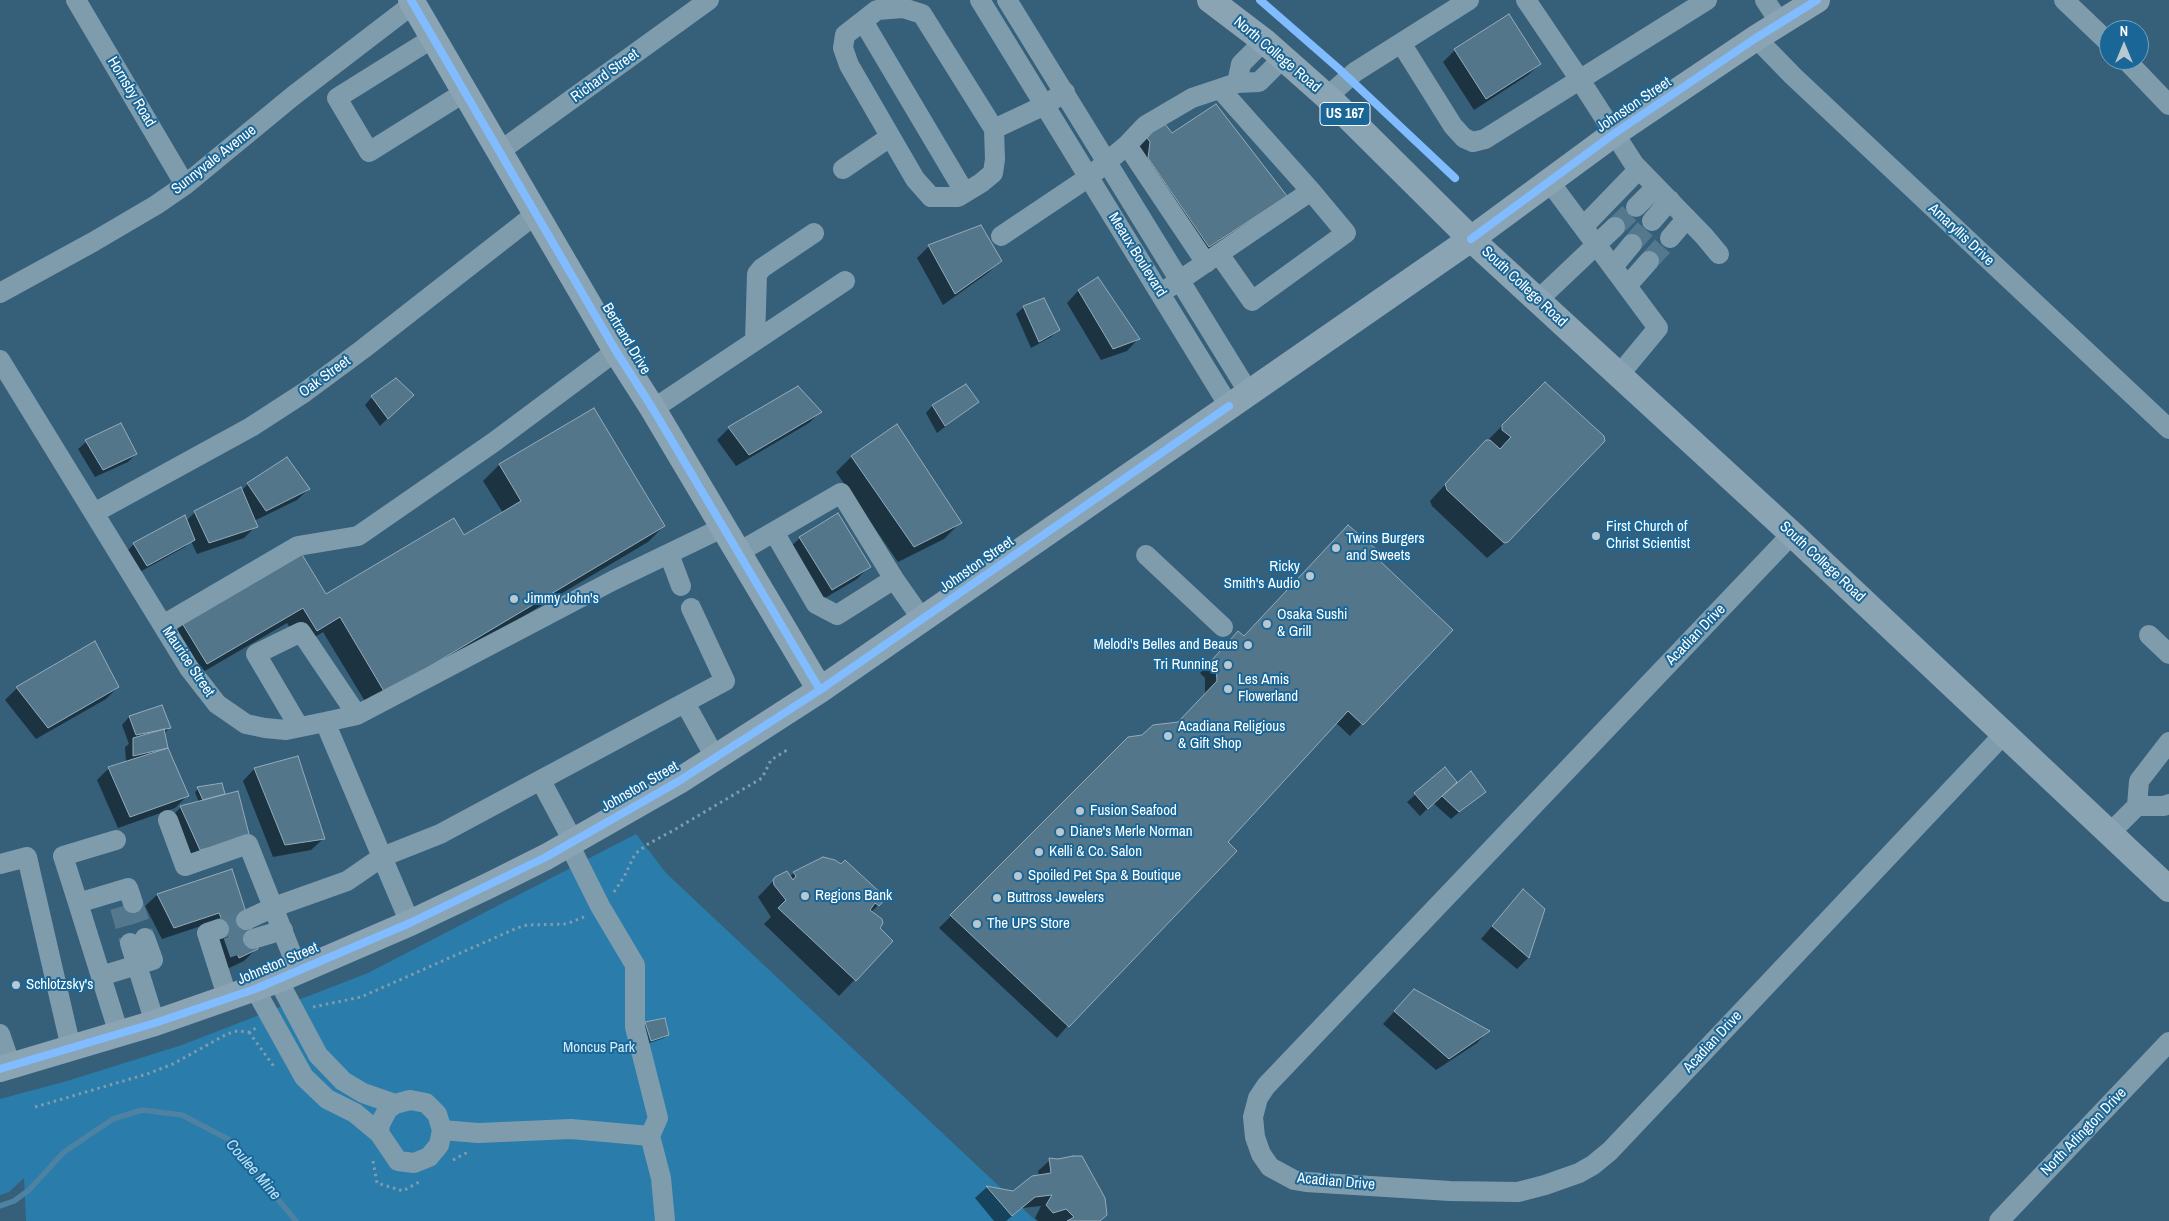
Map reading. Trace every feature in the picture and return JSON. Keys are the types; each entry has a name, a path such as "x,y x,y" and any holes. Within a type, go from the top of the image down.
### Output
{"main road":[{"name":"Johnston Street","path":"5,1067 119,1034 228,999 410,923 490,885 571,843 716,759 820,690 1471,239 1615,134 1756,38 1817,0"},
{"name":"North College Road","path":"1214,1 1264,41 1327,97 1471,239"},
{"name":"Bertrand Drive","path":"412,2 616,352 724,527 820,690"},
{"name":"South College Road","path":"1471,239 1792,534 2169,889"}],"street":[{"name":"Hornsby Road","path":"76,0 185,185"},
{"name":"Richard Street","path":"500,151 709,0"},
{"name":"Meaux Boulevard","path":"980,0 1160,292 1239,399"},
{"name":"Meaux Boulevard","path":"1007,0 1180,280 1239,399"},
{"path":"1327,97 1355,72 1469,0"},
{"path":"1526,0 1639,169 1720,254"},
{"path":"1401,43 1453,126 1464,138 1473,142 1485,139 1707,0"},
{"path":"1765,0 1780,23"},
{"path":"2064,0 2099,33"},
{"name":"Sunnyvale Avenue","path":"0,293 116,228 185,185 412,2"},
{"path":"903,8 922,14 994,128 996,159 992,172 982,183 958,197 931,197 915,179 849,65 843,48 846,35 877,10 903,8"},
{"path":"863,21 965,193"},
{"path":"337,98 433,38"},
{"name":"Amaryllis Drive","path":"1756,38 1793,76 2169,429"},
{"path":"1229,87 1241,64 1264,41"},
{"path":"1001,236 1089,177 1127,145 1146,125 1192,98 1229,87 1259,82 1283,58"},
{"path":"2136,70 2169,105"},
{"path":"322,74 369,152 465,92"},
{"path":"1127,145 1212,259 1252,301 1346,233 1229,87"},
{"path":"994,128 1044,105 1065,92"},
{"path":"843,169 890,137"},
{"path":"1583,226 1639,169"},
{"path":"1549,181 1658,328 1619,375"},
{"path":"1160,292 1311,191"},
{"path":"1636,207 1663,194"},
{"path":"1652,221 1663,194"},
{"name":"Oak Street","path":"94,513 251,427 305,392 363,349 536,212"},
{"path":"1670,238 1687,218"},
{"path":"1538,300 1615,228"},
{"path":"755,341 757,274 762,268 814,233"},
{"path":"1613,268 1632,244"},
{"path":"1626,286 1650,261"},
{"path":"653,410 845,281"},
{"path":"163,625 298,546 358,536 494,442 616,352"},
{"name":"Maurice Street","path":"0,360 199,681 217,704 246,724 286,730 357,715 614,580 724,527"},
{"path":"738,552 776,536 841,493 894,579 922,619"},
{"name":"Acadian Drive","path":"1792,534 1266,1086 1258,1098 1253,1117 1255,1137 1261,1154 1270,1167 1294,1180 1306,1182 1450,1191 1518,1192 1579,1173 1593,1165 1610,1151 2004,734"},
{"path":"776,536 816,604 837,615 894,579"},
{"path":"669,554 681,586"},
{"path":"1146,555 1223,628"},
{"path":"246,920 274,907 348,881 382,857 440,834 725,681 691,608"},
{"path":"299,727 256,654 301,632 357,715"},
{"path":"2149,635 2169,654"},
{"path":"685,703 716,759"},
{"path":"325,722 410,923"},
{"path":"2110,833 2137,806 2138,781 2169,742"},
{"path":"541,781 600,906 635,966 635,1027 658,1118 650,1136 661,1178 665,1221"},
{"path":"2137,806 2164,806 2169,804"},
{"path":"168,820 185,866 248,844 283,930 277,980 304,1077 327,1099 355,1113 379,1133 398,1160 414,1163 429,1157 439,1145 442,1130 437,1114 426,1104 410,1100 395,1104 383,1116 379,1133"},
{"path":"116,840 63,856 119,1034"},
{"path":"0,864 27,857 71,1048"},
{"path":"78,902 115,901"},
{"path":"219,929 207,933 220,950 228,999"},
{"path":"253,939 283,930"},
{"path":"131,942 131,967 155,1023"},
{"path":"101,976 131,967"},
{"path":"277,980 318,1055 343,1081 363,1093 395,1104"},
{"path":"0,1034 5,1067"},
{"name":"North Arlington Drive","path":"1999,1221 2169,1042"},
{"path":"442,1130 478,1133 571,1129 650,1136"}],"path":[{"path":"311,1006 318,1007 361,997 517,928 527,925 566,924 580,919 610,897 624,877 635,854 648,844 762,778 771,760 787,750"},
{"path":"35,1107 155,1071 188,1056 227,1034 237,1031 249,1032"}],"green space":[{"name":"Moncus Park","path":"636,834 666,873 1036,1221 26,1221 24,1178 9,1192 0,1195 0,1099 67,1081 182,1045 368,973"}],"building":[{"path":"1509,14 1541,64 1486,99 1454,49"},
{"path":"1216,104 1287,196 1209,247 1148,158 1150,142 1143,132 1161,119 1172,133"},
{"path":"981,225 1002,261 955,294 928,245"},
{"path":"1098,277 1140,339 1113,349 1078,290"},
{"path":"1044,298 1060,330 1039,342 1023,306"},
{"path":"396,378 414,395 388,419 371,396"},
{"path":"1545,382 1604,436 1605,441 1508,542 1504,543 1447,490 1445,484 1486,440 1490,440 1500,449 1511,437 1502,430 1502,425"},
{"path":"966,384 979,402 945,426 932,405"},
{"path":"798,386 822,412 749,455 728,427"},
{"path":"594,408 665,526 385,693 340,617 317,631 303,608 207,664 182,623 301,553 326,594 454,518 464,535 521,501 499,464"},
{"path":"121,423 137,454 103,470 85,440"},
{"path":"897,424 962,523 914,547 851,456"},
{"path":"287,457 310,489 266,511 247,483"},
{"path":"241,487 258,527 209,543 194,511"},
{"path":"838,513 871,567 832,590 799,537"},
{"path":"185,515 195,540 147,566 133,543"},
{"path":"1348,525 1384,556 1380,561 1453,630 1363,725 1348,711 1228,842 1237,851 1069,1027 950,915 1128,737 1142,735 1153,725 1178,722 1217,681 1216,666 1211,661 1238,631 1244,636"},
{"path":"95,641 119,687 48,728 16,687"},
{"path":"162,705 171,728 136,735 129,716"},
{"path":"164,729 168,748 133,756 133,738"},
{"path":"168,748 189,796 130,817 108,767"},
{"path":"298,756 325,839 285,845 254,768"},
{"path":"1445,767 1457,782 1428,809 1414,793"},
{"path":"1471,771 1486,792 1459,812 1442,796"},
{"path":"222,783 225,794 203,800 197,787"},
{"path":"238,791 250,838 200,850 180,806"},
{"path":"823,857 835,860 841,864 845,860 886,898 879,906 875,903 870,910 882,919 883,923 880,928 893,941 856,981 778,908 786,900 774,885 773,880 775,877 787,871 793,880 796,876 793,872"},
{"path":"232,869 258,949 239,958 219,913 174,928 157,894"},
{"path":"1523,889 1545,909 1529,958 1492,926"},
{"path":"1414,989 1490,1031 1449,1059 1394,1011"},
{"path":"665,1018 669,1035 651,1041 645,1022"},
{"path":"1082,1156 1105,1198 1107,1215 1100,1221 1067,1221 1074,1217 1066,1209 1053,1213 1046,1205 1052,1195 1035,1197 1012,1216 986,1186 1013,1191 1032,1176 1051,1173 1049,1158 1058,1159"}],"waterway":[{"name":"Coulee Mine","path":"0,1206 14,1201 29,1190 64,1152 113,1119 142,1110 182,1115 228,1139 296,1221"}],"tunnel":[{"path":"1615,227 1636,207"},
{"path":"1632,244 1652,221"},
{"path":"1649,261 1670,238"},
{"path":"133,903 145,938"},
{"path":"120,907 130,943"},
{"path":"219,929 246,920"},
{"path":"227,948 253,939"}],"cycle path":[{"path":"411,0 616,351 653,409 820,690"},
{"path":"1260,0 1338,68 1455,178"},
{"path":"1471,239 1615,133 1756,38 1817,0"},
{"path":"0,1069 155,1023 255,989 410,923 546,857 679,781 820,690 1229,406"}],"place":[{"name":"First Church of Christ Scientist","path":"1596,536"},
{"name":"Twins Burgers and Sweets","path":"1336,548"},
{"name":"Ricky Smith's Audio","path":"1310,576"},
{"name":"Jimmy John's","path":"514,599"},
{"name":"Osaka Sushi & Grill","path":"1267,624"},
{"name":"Melodi's Belles and Beaus","path":"1248,645"},
{"name":"Tri Running","path":"1228,665"},
{"name":"Les Amis Flowerland","path":"1228,689"},
{"name":"Acadiana Religious & Gift Shop","path":"1168,736"},
{"name":"Fusion Seafood","path":"1080,811"},
{"name":"Diane's Merle Norman","path":"1060,832"},
{"name":"Kelli & Co. Salon","path":"1039,852"},
{"name":"Spoiled Pet Spa & Boutique","path":"1018,876"},
{"name":"Regions Bank","path":"805,896"},
{"name":"Buttross Jewelers","path":"997,898"},
{"name":"The UPS Store","path":"977,924"},
{"name":"Schlotzsky's","path":"16,985"}]}
